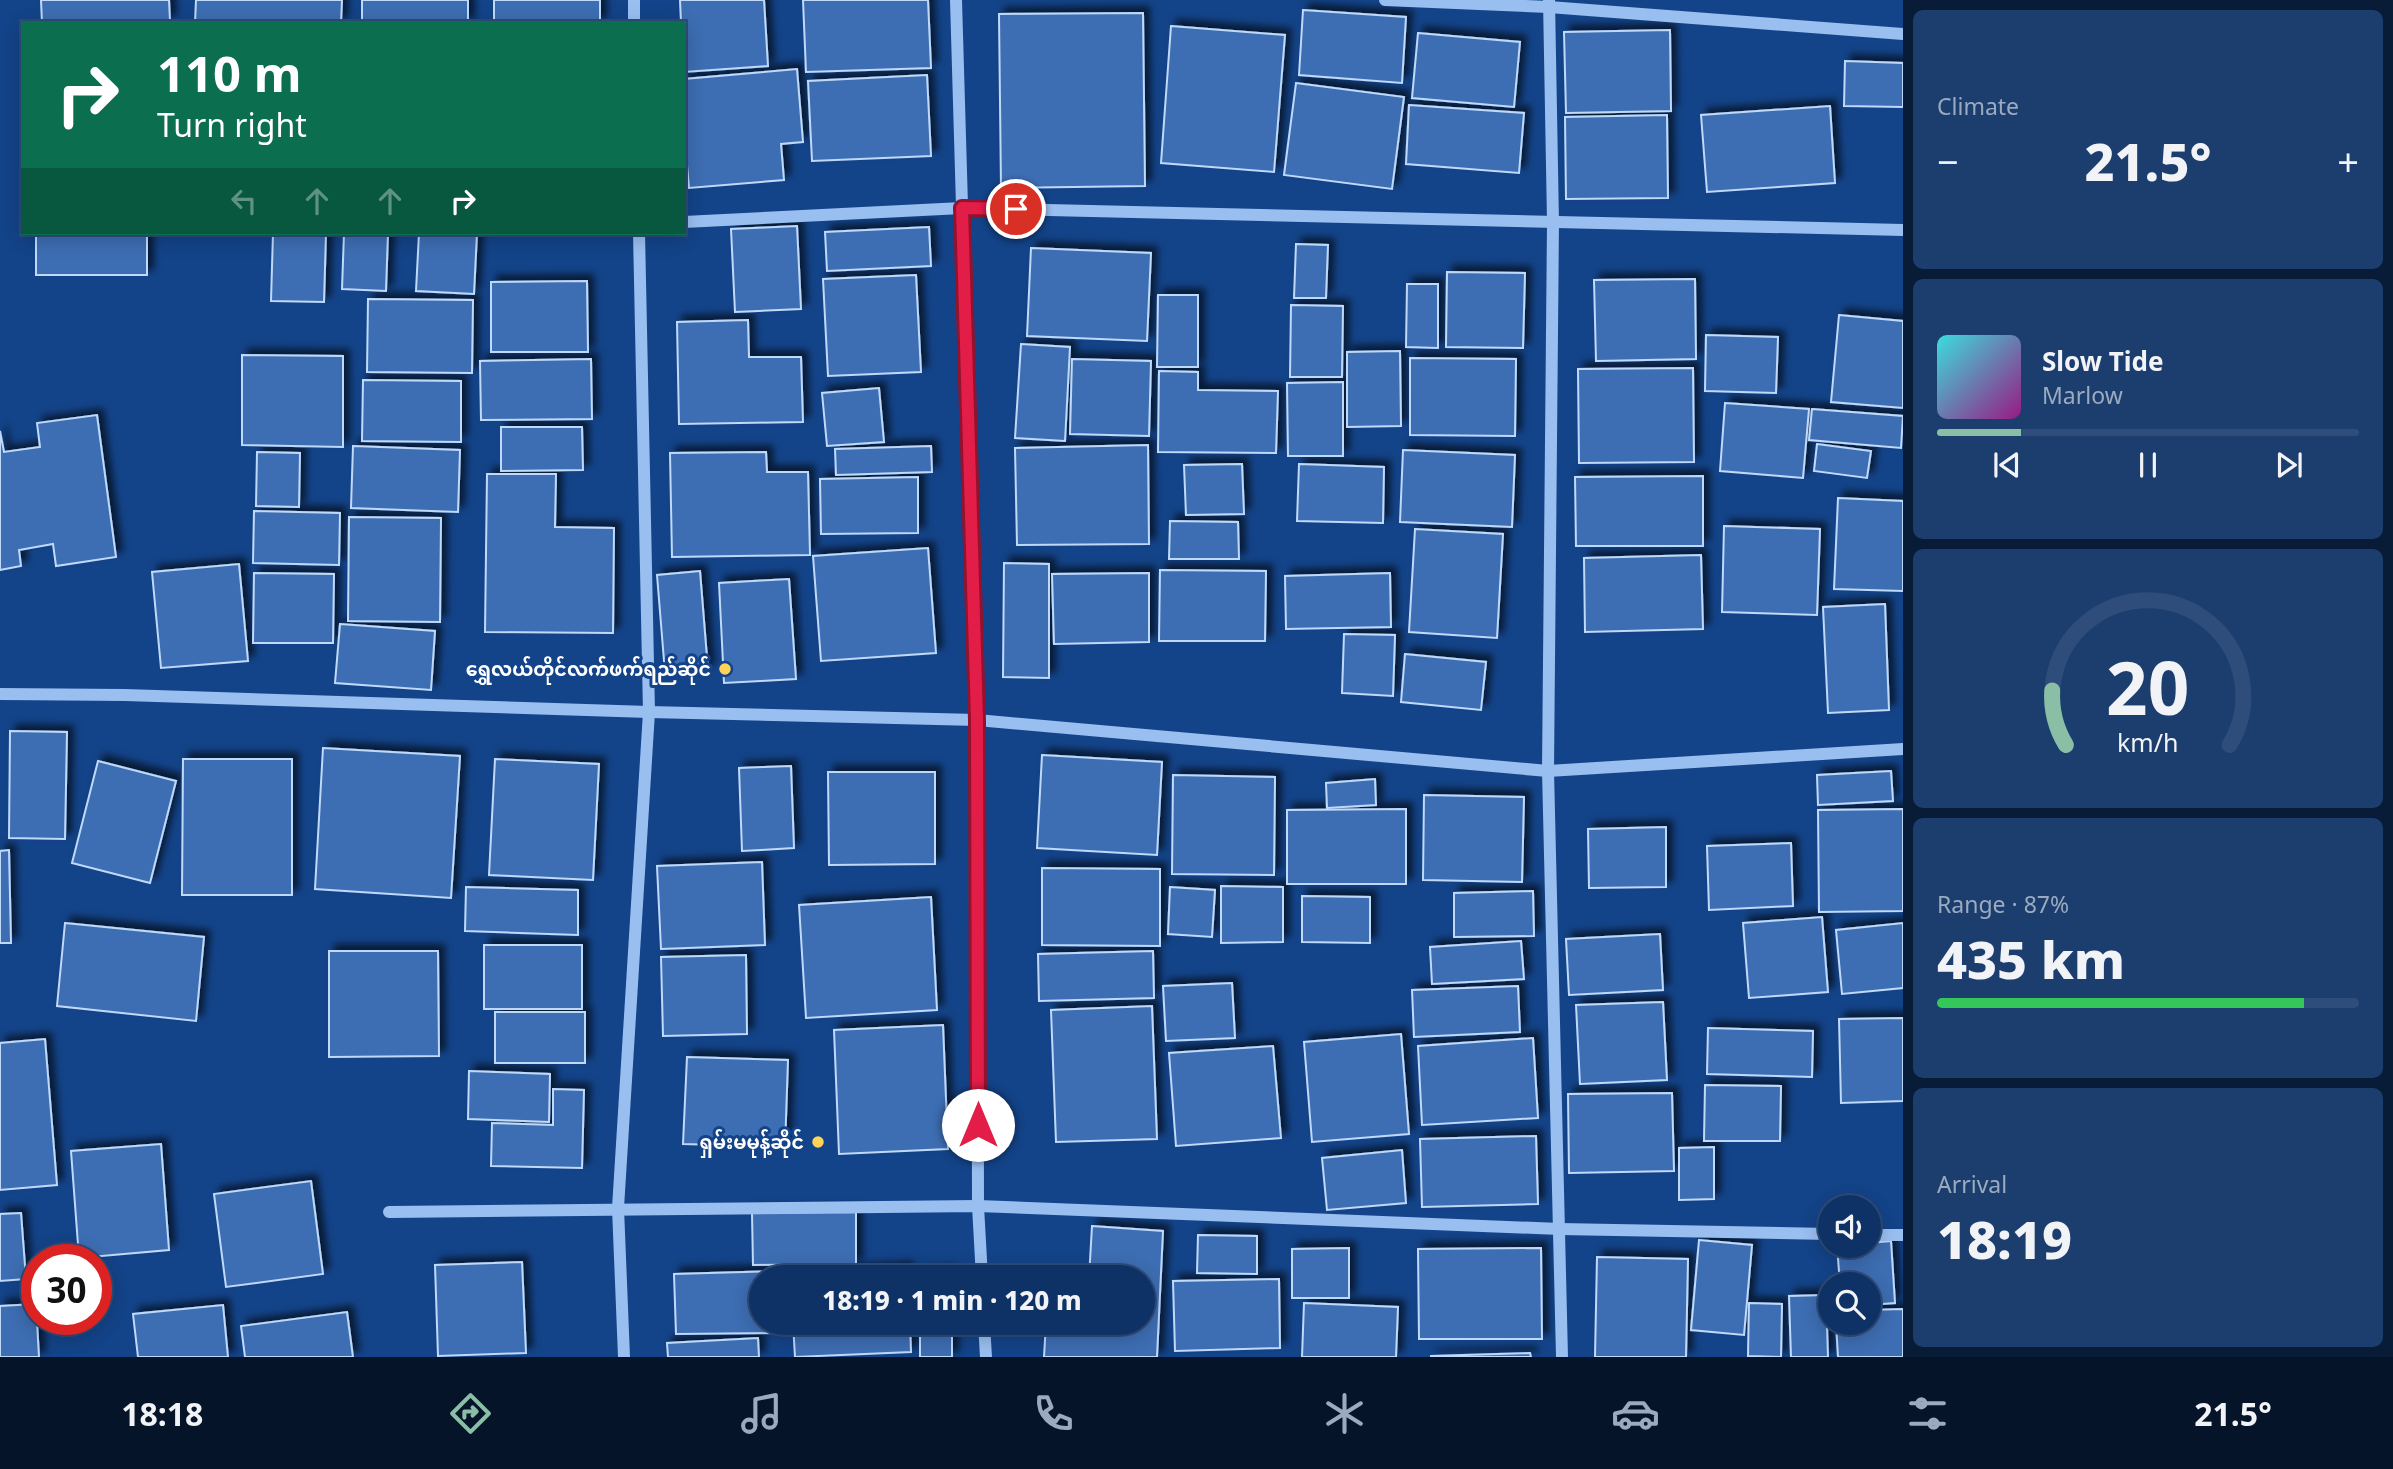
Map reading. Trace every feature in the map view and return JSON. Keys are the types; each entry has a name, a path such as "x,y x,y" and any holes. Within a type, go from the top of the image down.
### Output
{"street":[{"path":"634,0 634,21"},
{"path":"956,0 977,720 978,1206 981,1265"},
{"path":"1385,0 1549,3 1903,34"},
{"path":"1549,3 1553,222 1548,771 1562,1357"},
{"path":"686,222 962,208 1903,230"},
{"path":"624,1357 618,1208 649,712 639,235"},
{"path":"0,694 138,695 977,720 1548,771 1903,748"},
{"path":"389,1212 978,1206 1560,1229 1818,1234"},
{"path":"1881,1235 1903,1235"},
{"path":"985,1335 986,1357"}],"building":[{"path":"41,0 169,0 170,21 42,21"},
{"path":"196,0 342,0 341,21 195,21"},
{"path":"362,0 468,0 468,21 362,21"},
{"path":"494,0 600,0 600,21 494,21"},
{"path":"680,0 764,0 768,66 686,72 686,21 681,21"},
{"path":"803,0 928,0 931,68 806,72"},
{"path":"1303,10 1406,17 1402,83 1299,75"},
{"path":"1143,13 1145,186 1001,188 999,14"},
{"path":"1171,26 1285,35 1274,172 1161,163"},
{"path":"1670,30 1671,111 1566,113 1564,32"},
{"path":"1418,33 1520,42 1514,107 1412,98"},
{"path":"1845,61 1903,63 1903,107 1844,106"},
{"path":"797,69 803,142 781,144 784,180 689,188 686,79"},
{"path":"927,75 931,156 812,161 808,81"},
{"path":"1296,83 1404,97 1392,189 1284,175"},
{"path":"1409,105 1524,113 1519,173 1406,164"},
{"path":"1830,106 1835,183 1707,192 1701,115"},
{"path":"1667,115 1668,198 1566,199 1565,117"},
{"path":"797,226 801,309 735,312 731,229"},
{"path":"929,227 931,266 827,271 825,232"},
{"path":"36,235 147,235 147,275 36,275"},
{"path":"273,235 326,235 324,302 271,301"},
{"path":"344,235 388,235 386,291 342,289"},
{"path":"419,235 477,235 474,294 416,291"},
{"path":"1296,244 1328,245 1326,298 1294,298"},
{"path":"1031,248 1151,253 1147,341 1027,336"},
{"path":"1447,272 1525,273 1523,348 1446,347"},
{"path":"916,275 921,372 828,376 823,279"},
{"path":"1695,279 1696,359 1596,361 1594,280"},
{"path":"587,281 588,352 491,352 491,282"},
{"path":"1407,284 1438,284 1438,348 1406,347"},
{"path":"1158,295 1198,295 1198,367 1157,367"},
{"path":"368,299 473,300 472,373 367,372"},
{"path":"1291,305 1343,306 1342,377 1290,377"},
{"path":"1839,315 1903,321 1903,408 1831,402"},
{"path":"748,320 749,357 801,357 803,422 679,424 677,322"},
{"path":"1706,335 1778,337 1776,393 1705,391"},
{"path":"1021,344 1070,347 1065,441 1015,438"},
{"path":"1400,351 1401,426 1347,427 1347,352"},
{"path":"242,355 343,356 343,447 242,445"},
{"path":"1410,358 1516,359 1515,436 1410,435"},
{"path":"591,359 592,419 481,420 480,361"},
{"path":"1072,359 1151,361 1149,436 1070,434"},
{"path":"1693,368 1694,462 1579,463 1578,369"},
{"path":"1159,371 1198,372 1198,390 1278,391 1276,453 1158,452"},
{"path":"363,380 461,381 461,442 362,441"},
{"path":"1343,382 1343,456 1288,456 1287,383"},
{"path":"879,388 884,442 827,446 822,393"},
{"path":"1725,403 1809,409 1803,478 1720,471"},
{"path":"1812,409 1903,416 1901,448 1809,440"},
{"path":"97,415 116,557 56,566 53,544 19,550 21,566 0,570 0,431 4,452 40,447 37,423"},
{"path":"501,427 582,427 583,470 501,471"},
{"path":"1817,444 1871,451 1867,478 1814,471"},
{"path":"1148,445 1149,544 1017,545 1015,448"},
{"path":"353,446 460,450 458,512 351,508"},
{"path":"931,446 932,472 836,475 835,449"},
{"path":"1403,450 1515,455 1512,527 1400,522"},
{"path":"257,452 300,453 299,507 256,506"},
{"path":"766,452 767,472 808,472 810,555 672,557 670,453"},
{"path":"1242,464 1244,514 1186,515 1184,465"},
{"path":"1299,464 1384,467 1383,523 1297,521"},
{"path":"487,474 556,474 555,527 614,528 613,633 485,632"},
{"path":"1703,476 1703,546 1576,546 1575,477"},
{"path":"918,477 918,533 821,534 820,479"},
{"path":"1838,498 1903,501 1903,591 1834,589"},
{"path":"254,511 340,513 339,565 253,563"},
{"path":"349,517 441,518 440,622 348,621"},
{"path":"1170,521 1238,522 1239,559 1169,559"},
{"path":"1724,526 1820,529 1817,615 1722,612"},
{"path":"1415,529 1503,534 1497,638 1409,632"},
{"path":"928,548 936,653 821,661 813,556"},
{"path":"1701,555 1703,629 1585,632 1584,558"},
{"path":"1004,563 1049,564 1049,678 1003,677"},
{"path":"239,564 248,661 161,668 152,572"},
{"path":"1160,570 1266,571 1265,641 1159,641"},
{"path":"700,571 708,670 665,673 657,575"},
{"path":"254,573 334,574 333,643 253,643"},
{"path":"1149,573 1149,642 1054,644 1052,574"},
{"path":"1390,573 1391,627 1286,629 1285,576"},
{"path":"789,579 796,679 724,683 719,583"},
{"path":"1885,604 1889,710 1828,713 1823,607"},
{"path":"340,624 435,631 431,690 335,683"},
{"path":"1344,634 1395,635 1393,696 1342,693"},
{"path":"1405,654 1486,662 1481,710 1401,702"},
{"path":"10,731 67,732 65,839 9,838"},
{"path":"323,748 460,756 451,898 315,889"},
{"path":"1042,755 1162,762 1157,855 1037,848"},
{"path":"183,759 292,759 292,895 182,895"},
{"path":"495,759 599,764 593,880 489,875"},
{"path":"98,761 176,781 150,883 72,863"},
{"path":"791,766 794,848 742,851 739,768"},
{"path":"1891,771 1893,801 1818,805 1817,775"},
{"path":"828,772 935,772 935,864 829,865"},
{"path":"1173,775 1275,777 1274,875 1172,874"},
{"path":"1375,779 1376,805 1327,808 1326,783"},
{"path":"1424,795 1524,797 1522,882 1423,880"},
{"path":"1406,809 1406,884 1287,884 1287,810"},
{"path":"1903,809 1903,911 1819,912 1818,810"},
{"path":"1666,827 1666,887 1589,888 1588,829"},
{"path":"1791,843 1793,906 1709,910 1707,846"},
{"path":"9,850 11,943 0,943 0,851"},
{"path":"762,862 765,945 661,949 657,866"},
{"path":"1042,868 1160,869 1160,946 1042,945"},
{"path":"1221,886 1283,887 1283,942 1221,943"},
{"path":"466,887 578,890 578,935 465,931"},
{"path":"1170,887 1215,890 1212,937 1168,934"},
{"path":"1533,891 1534,936 1454,937 1454,893"},
{"path":"1302,896 1370,897 1370,943 1302,942"},
{"path":"931,897 937,1010 806,1018 799,905"},
{"path":"1822,917 1828,992 1749,998 1743,923"},
{"path":"65,923 204,937 196,1021 57,1006"},
{"path":"1903,923 1903,988 1842,994 1836,930"},
{"path":"1660,934 1663,990 1569,995 1566,939"},
{"path":"1521,941 1524,979 1432,984 1430,947"},
{"path":"484,945 582,945 582,1009 484,1009"},
{"path":"329,951 438,951 439,1056 329,1057"},
{"path":"1153,951 1154,998 1039,1001 1038,954"},
{"path":"746,955 747,1034 663,1036 661,957"},
{"path":"1232,983 1235,1038 1166,1041 1163,986"},
{"path":"1518,986 1520,1032 1414,1037 1412,990"},
{"path":"1663,1002 1667,1080 1580,1084 1576,1005"},
{"path":"1152,1006 1157,1139 1056,1142 1051,1010"},
{"path":"495,1012 585,1012 585,1063 495,1063"},
{"path":"1903,1018 1903,1101 1841,1103 1839,1019"},
{"path":"943,1025 948,1149 839,1154 834,1030"},
{"path":"1708,1028 1813,1031 1812,1077 1707,1074"},
{"path":"1401,1034 1409,1134 1312,1142 1304,1042"},
{"path":"1533,1038 1538,1118 1422,1125 1418,1046"},
{"path":"45,1039 57,1185 0,1190 0,1043"},
{"path":"1273,1046 1281,1138 1176,1146 1169,1053"},
{"path":"687,1057 788,1060 785,1147 683,1144"},
{"path":"469,1071 550,1074 549,1122 468,1119"},
{"path":"1705,1085 1781,1086 1780,1141 1704,1141"},
{"path":"553,1089 584,1090 582,1168 491,1166 492,1123 553,1125"},
{"path":"1672,1093 1674,1171 1569,1173 1568,1094"},
{"path":"1536,1136 1538,1204 1422,1207 1420,1139"},
{"path":"161,1144 169,1250 112,1255 112,1244 78,1244 71,1151"},
{"path":"1714,1147 1714,1199 1679,1200 1679,1148"},
{"path":"1402,1150 1406,1203 1327,1210 1322,1158"},
{"path":"311,1181 323,1274 226,1287 214,1194"},
{"path":"856,1212 856,1264 753,1265 752,1213"},
{"path":"21,1213 23,1244 21,1244 21,1279 0,1281 0,1214"},
{"path":"1092,1226 1163,1231 1157,1357 1044,1357 1045,1335 1155,1335 1155,1265 1090,1265"},
{"path":"1198,1235 1257,1236 1257,1274 1197,1273"},
{"path":"1699,1240 1752,1245 1744,1335 1691,1330"},
{"path":"1891,1241 1895,1303 1881,1304 1881,1272 1839,1272 1838,1258 1881,1258 1881,1242"},
{"path":"1349,1248 1349,1298 1292,1298 1292,1249"},
{"path":"1541,1248 1542,1339 1419,1339 1418,1249"},
{"path":"1597,1257 1688,1259 1686,1357 1595,1357"},
{"path":"522,1262 526,1353 438,1356 435,1265"},
{"path":"749,1272 749,1333 676,1334 674,1274"},
{"path":"1279,1279 1280,1348 1175,1351 1173,1281"},
{"path":"1818,1295 1818,1335 1827,1335 1828,1357 1791,1357 1789,1296"},
{"path":"1304,1303 1398,1307 1396,1357 1302,1357"},
{"path":"1749,1303 1782,1304 1781,1357 1748,1356"},
{"path":"21,1305 21,1335 38,1335 39,1357 0,1357 0,1306"},
{"path":"223,1305 228,1357 138,1357 133,1314"},
{"path":"1903,1309 1903,1357 1838,1357 1837,1335 1881,1335 1881,1310"},
{"path":"347,1312 353,1357 245,1357 241,1326"},
{"path":"794,1335 910,1335 911,1352 795,1357"},
{"path":"920,1335 952,1335 952,1357 920,1357"},
{"path":"758,1338 759,1357 668,1357 667,1343"},
{"path":"1530,1353 1531,1357 1431,1357 1431,1356"}],"place":[{"name":"ရွှေလယ်တိုင်လက်ဖက်ရည်ဆိုင်","path":"725,669"},
{"name":"ရှမ်းမမုန့်ဆိုင်","path":"818,1142"}],"route":[{"path":"978,1125 977,720 962,208 1016,209"}]}
